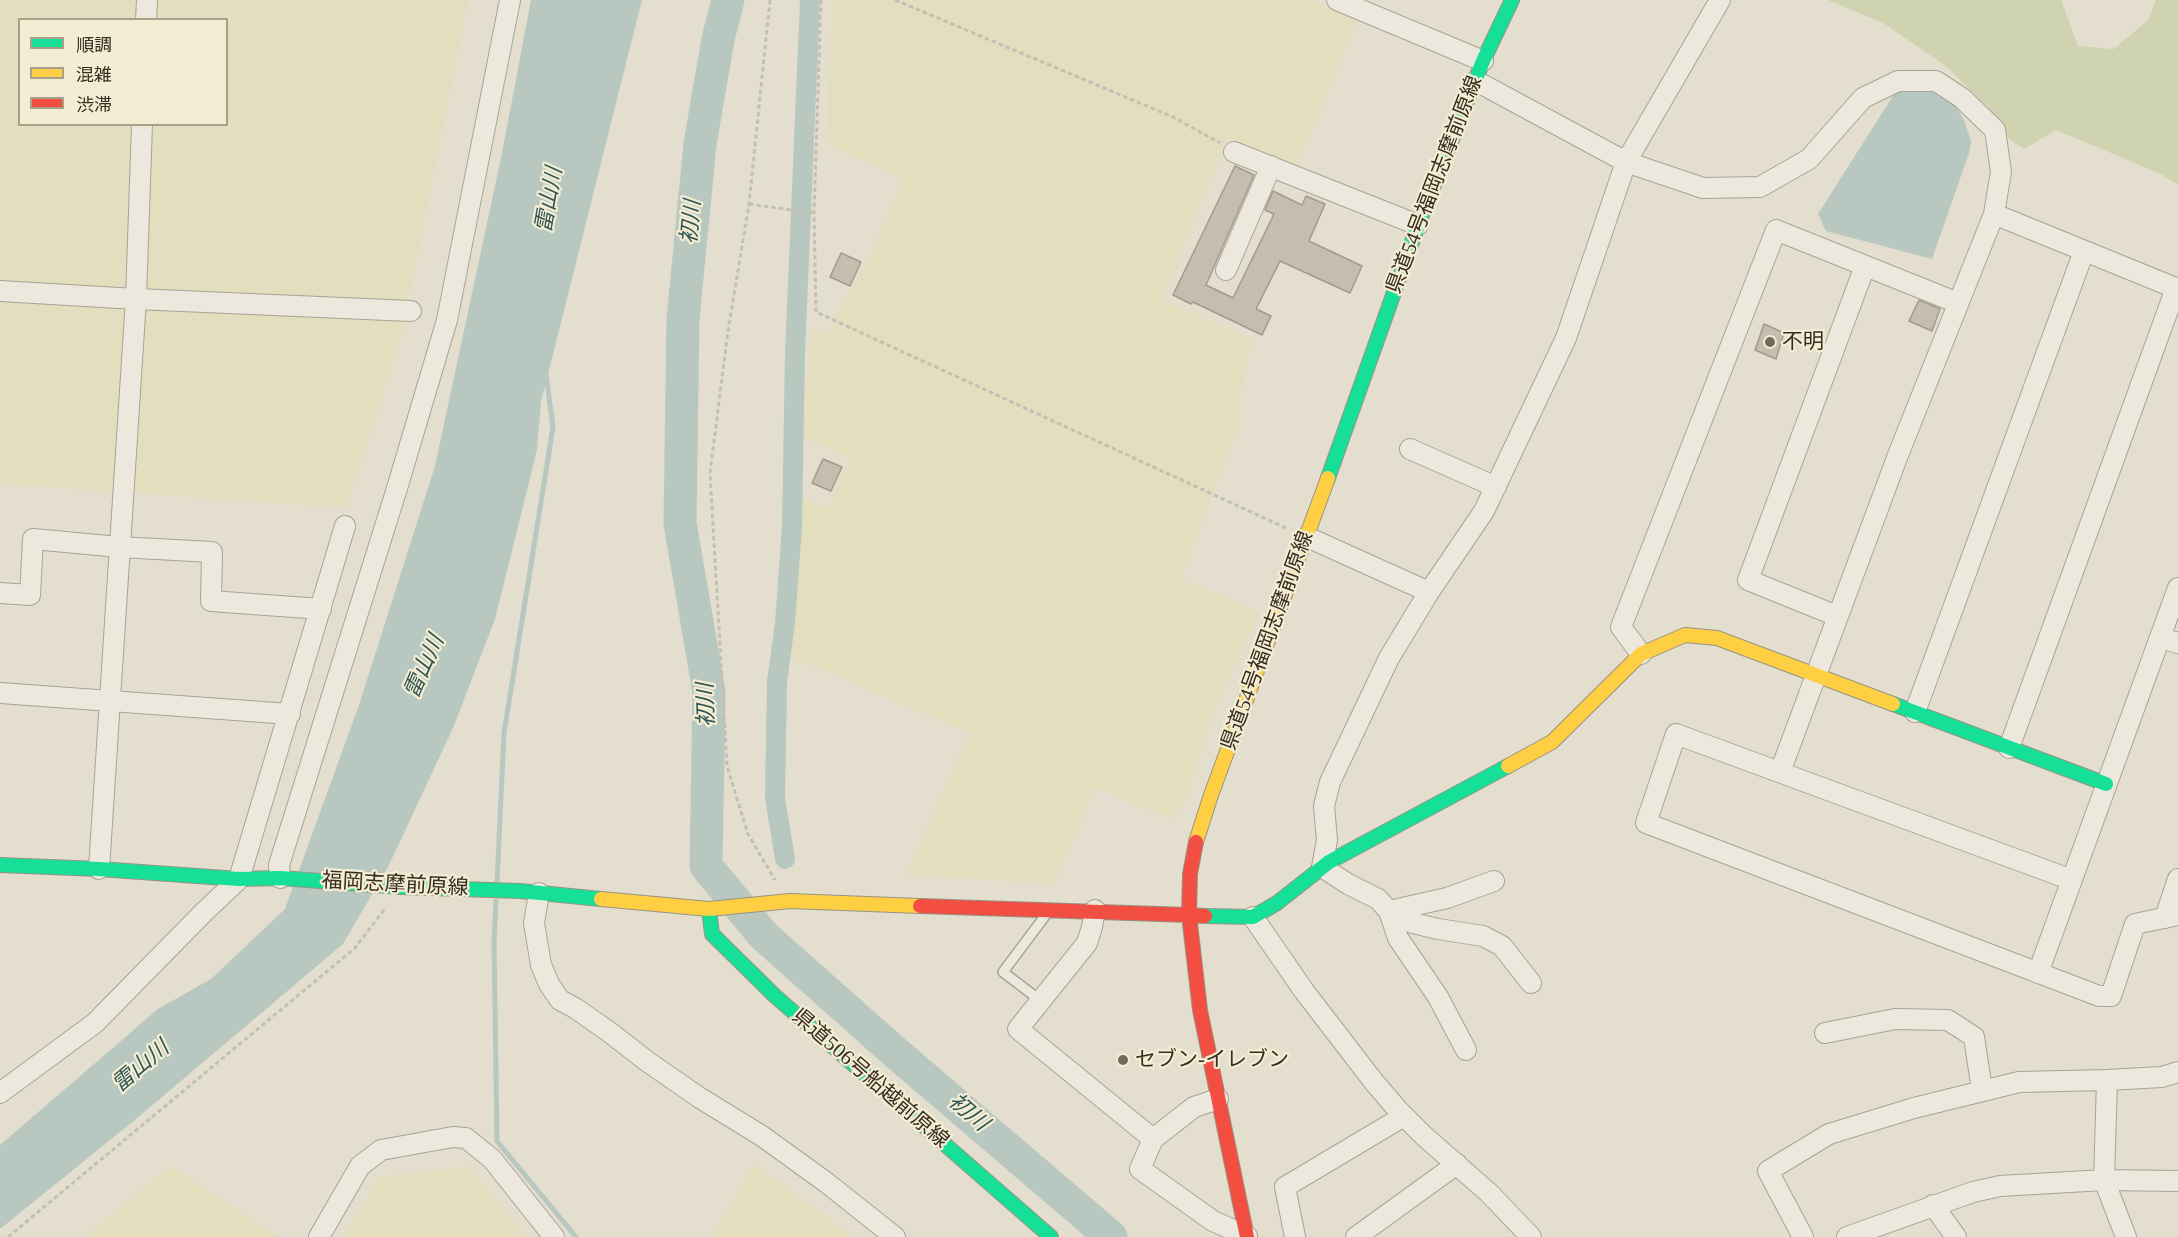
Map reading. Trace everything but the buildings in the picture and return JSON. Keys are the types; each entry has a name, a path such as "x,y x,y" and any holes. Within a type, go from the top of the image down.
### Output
{"main road":[{"name":"県道54号福岡志摩前原線","path":"1247,1236 1200,1010 1189,915 1190,874 1196,842 1418,225 1483,61 1512,0"},
{"path":"790,901 1253,917 1277,903 1322,867 1552,742 1641,654 1685,635 1717,638 2106,784"},
{"name":"福岡志摩前原線","path":"0,865 529,892 709,909 790,901"},
{"name":"県道506号船越前原線","path":"709,909 712,934 775,996 1051,1237"}],"street":[{"path":"146,18 147,0"},
{"path":"280,878 279,865 447,320 510,0"},
{"path":"1337,0 1483,61"},
{"path":"1531,983 1502,946 1484,936 1421,925 1389,911 1378,899 1348,884 1322,867 1327,840 1324,806 1329,782 1389,658 1429,592 1484,511 1496,487 1566,338 1626,162 1720,0"},
{"path":"1476,81 1626,162 1702,188 1760,187 1809,159 1863,98 1898,81 1936,81 1962,98 1995,130 2001,172 1994,214 1837,616 1780,772"},
{"path":"99,869 136,299 142,126"},
{"path":"1234,152 1418,225"},
{"path":"1226,270 1271,166"},
{"path":"1994,214 2177,289 2009,748"},
{"path":"1641,654 1621,627 1776,230 1958,303"},
{"path":"1915,712 2084,251"},
{"path":"1837,616 1748,580 1865,266"},
{"path":"0,291 411,311"},
{"path":"1410,449 1496,487"},
{"path":"0,1093 95,1023 239,879 345,526"},
{"path":"1307,537 1429,592"},
{"path":"0,593 30,596 33,539 212,552 210,601 321,609"},
{"path":"2038,973 2106,784 2169,640 2178,588"},
{"path":"0,693 290,714"},
{"path":"2072,880 1676,734 1646,823 2099,996 2111,996 2134,924 2171,917 2178,879"},
{"path":"1389,911 1447,898 1494,880"},
{"path":"529,892 541,965 549,984 560,1000 575,1008 700,1098 762,1136 827,1183 894,1237"},
{"path":"1095,910 1087,943 1018,1029 1153,1139"},
{"path":"1389,911 1398,938 1438,997 1466,1050"},
{"path":"1253,917 1304,991 1374,1082 1424,1136 1489,1193 1531,1237"},
{"path":"1825,1033 1895,1019 1948,1020 1974,1037 1982,1090"},
{"path":"1803,1237 1768,1171 1829,1134 1982,1090 2019,1082 2162,1077 2178,1072"},
{"path":"2107,1080 2104,1180 2126,1237"},
{"path":"1218,1099 1194,1107 1153,1139 1140,1169 1213,1221 1247,1236"},
{"path":"1295,1237 1285,1187 1404,1116"},
{"path":"319,1237 360,1166 381,1150 453,1137 466,1138 492,1159 554,1237"},
{"path":"1356,1237 1457,1164"},
{"path":"1847,1237 1933,1205 2001,1186 2104,1180 2178,1181"},
{"path":"1933,1205 1956,1237"}],"lane":[{"path":"1041,1001 1003,972 1050,910"}],"path":[{"path":"770,0 749,204 728,331 710,473 717,625 727,766 748,834 790,901"},
{"path":"821,0 813,213 816,312 1307,537"},
{"path":"895,0 1173,117 1234,152"},
{"path":"749,204 813,213"},
{"path":"8,1237 355,948 401,887"}],"shaded area":[{"path":"0,0 468,0 402,334 346,508 0,484"},
{"path":"832,0 1311,0 1358,20 1297,166 1228,138 1162,299 1252,340 1240,397 1238,428 1181,579 1260,612 1216,706 1188,795 1179,811 1170,819 1095,787 1054,884 906,875 969,733 789,655 803,498 828,508 850,459 803,437 811,331 826,335 867,262 903,180 827,144"},
{"path":"754,1164 854,1237 712,1237"},
{"path":"170,1166 280,1237 85,1237"},
{"path":"469,1166 527,1237 344,1237 379,1177"}],"green space":[{"path":"1828,0 2061,0 2078,46 2114,49 2148,20 2156,0 2178,0 2178,185 2161,174 2056,130 2024,149 2009,139 1991,110 1946,66 1883,23"}],"water":[{"name":"雷山川","path":"531,0 642,0 541,402 537,450 495,619 453,728 389,865 343,944 136,1119 0,1229 0,1145 158,1009 211,979 285,909 359,705 435,466 502,153"},
{"path":"1922,86 1949,95 1964,120 1971,141 1969,153 1932,259 1826,231 1818,214 1896,91"}],"waterway":[{"name":"初川","path":"728,0 718,39 700,144 683,319 680,523 709,692 706,866 764,936 896,1053 1111,1237"},
{"path":"785,859 775,798 777,682 785,623 792,527 795,353 810,0"},
{"path":"497,882 504,733 553,427 546,374"},
{"path":"496,901 494,940 497,1141 576,1237"}],"traffic: fast":[{"path":"1328,478 1418,225 1483,61 1512,0"},
{"path":"1893,704 2106,784"},
{"path":"1205,916 1253,917 1277,903 1329,862 1508,766"},
{"path":"0,865 239,879 280,878 401,887 520,891 601,899"},
{"path":"709,909 712,934 775,996 1051,1237"}],"traffic: slow":[{"path":"1196,842 1211,795 1328,478"},
{"path":"1508,766 1552,742 1641,654 1685,635 1717,638 1893,704"},
{"path":"601,899 709,909 790,901 920,906"}],"traffic: jam":[{"path":"920,906 1189,915 1190,874 1196,842"},
{"path":"1205,916 1189,915 1200,1010 1247,1237"}],"place":[{"name":"不明","path":"1770,342"},
{"name":"セブン-イレブン","path":"1123,1060"}]}
